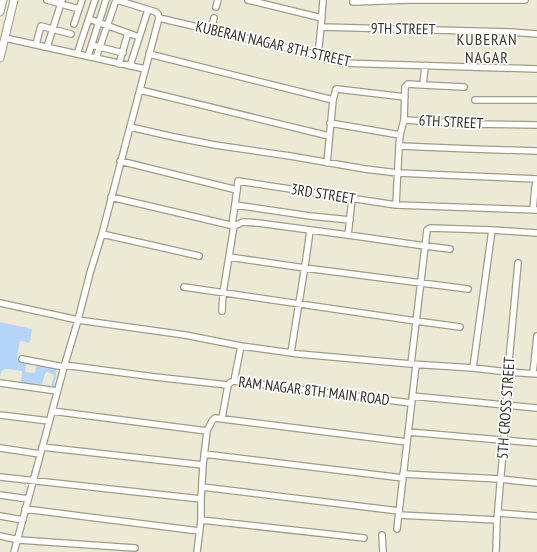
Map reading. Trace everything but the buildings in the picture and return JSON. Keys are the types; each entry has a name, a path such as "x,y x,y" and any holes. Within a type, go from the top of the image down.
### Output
{"main road":[{"path":"0,12 3,0"},
{"path":"0,58 14,0"}],"street":[{"path":"47,0 61,2 79,9"},
{"path":"74,24 82,0"},
{"path":"77,54 95,0"},
{"path":"88,56 106,0"},
{"path":"14,552 57,391 102,234 120,161 159,18 158,14 156,12 116,0 96,58"},
{"path":"216,7 218,0"},
{"path":"248,0 322,18"},
{"path":"318,55 323,0"},
{"path":"353,2 409,0 525,0"},
{"path":"47,47 61,2"},
{"path":"130,66 148,10"},
{"name":"KUBERAN NAGAR 8TH STREET","path":"159,18 318,55 341,63 537,70"},
{"path":"211,30 214,18"},
{"path":"89,19 139,37"},
{"path":"36,44 41,26 71,34"},
{"name":"9TH STREET","path":"321,27 537,34"},
{"path":"119,64 128,33"},
{"path":"5,38 145,70"},
{"path":"92,45 122,53"},
{"path":"149,54 332,100"},
{"path":"423,85 425,66"},
{"path":"404,120 406,85 464,87"},
{"path":"327,162 332,100 334,92 337,89 405,97"},
{"path":"140,90 329,136"},
{"path":"475,100 537,100"},
{"name":"6TH STREET","path":"330,124 400,135 404,120 472,124 537,125"},
{"path":"130,127 215,146 398,173 537,179 535,210"},
{"path":"396,205 400,135"},
{"path":"399,146 537,151"},
{"path":"120,161 237,190 223,293 222,311"},
{"name":"3RD STREET","path":"237,190 238,181 396,205 535,210"},
{"path":"111,198 233,226 243,222 258,223 450,249"},
{"path":"348,235 352,199"},
{"path":"235,205 310,216 350,220"},
{"path":"397,529 412,396 416,321 427,230 430,228 537,233"},
{"path":"292,353 310,230"},
{"path":"473,368 492,230"},
{"path":"102,234 200,256"},
{"path":"229,257 468,289"},
{"name":"5TH CROSS STREET","path":"496,552 508,372 518,263"},
{"path":"184,287 416,321 460,326"},
{"path":"0,303 78,320 185,335 240,346 292,353 413,365 473,368 508,372 535,373 537,336"},
{"path":"234,381 240,346"},
{"path":"22,359 64,366 228,385"},
{"name":"RAM NAGAR 8TH MAIN ROAD","path":"222,418 228,385 230,382 234,381 411,403"},
{"path":"0,383 57,391"},
{"path":"412,396 537,408"},
{"path":"52,410 206,431"},
{"path":"0,415 49,421"},
{"path":"198,552 206,431 216,417 407,442"},
{"path":"408,432 537,443"},
{"path":"0,448 40,454"},
{"path":"42,448 203,465"},
{"path":"204,454 403,476 500,479 537,483"},
{"path":"0,477 201,499"},
{"path":"202,487 399,513 497,520"},
{"path":"0,495 28,499"},
{"path":"25,509 199,530"},
{"path":"498,513 537,516"},
{"path":"0,516 23,520"},
{"path":"201,520 364,538"},
{"path":"382,535 383,552"},
{"path":"0,536 17,539 135,548"}],"water":[{"path":"0,322 32,329 30,343 20,341 17,358 27,361 25,372 35,373 37,363 57,368 54,387 51,387 54,375 47,372 42,384 21,383 22,371 7,369 2,370 0,376"}],"district":[{"name":"KUBERAN NAGAR","path":"487,48"}]}
